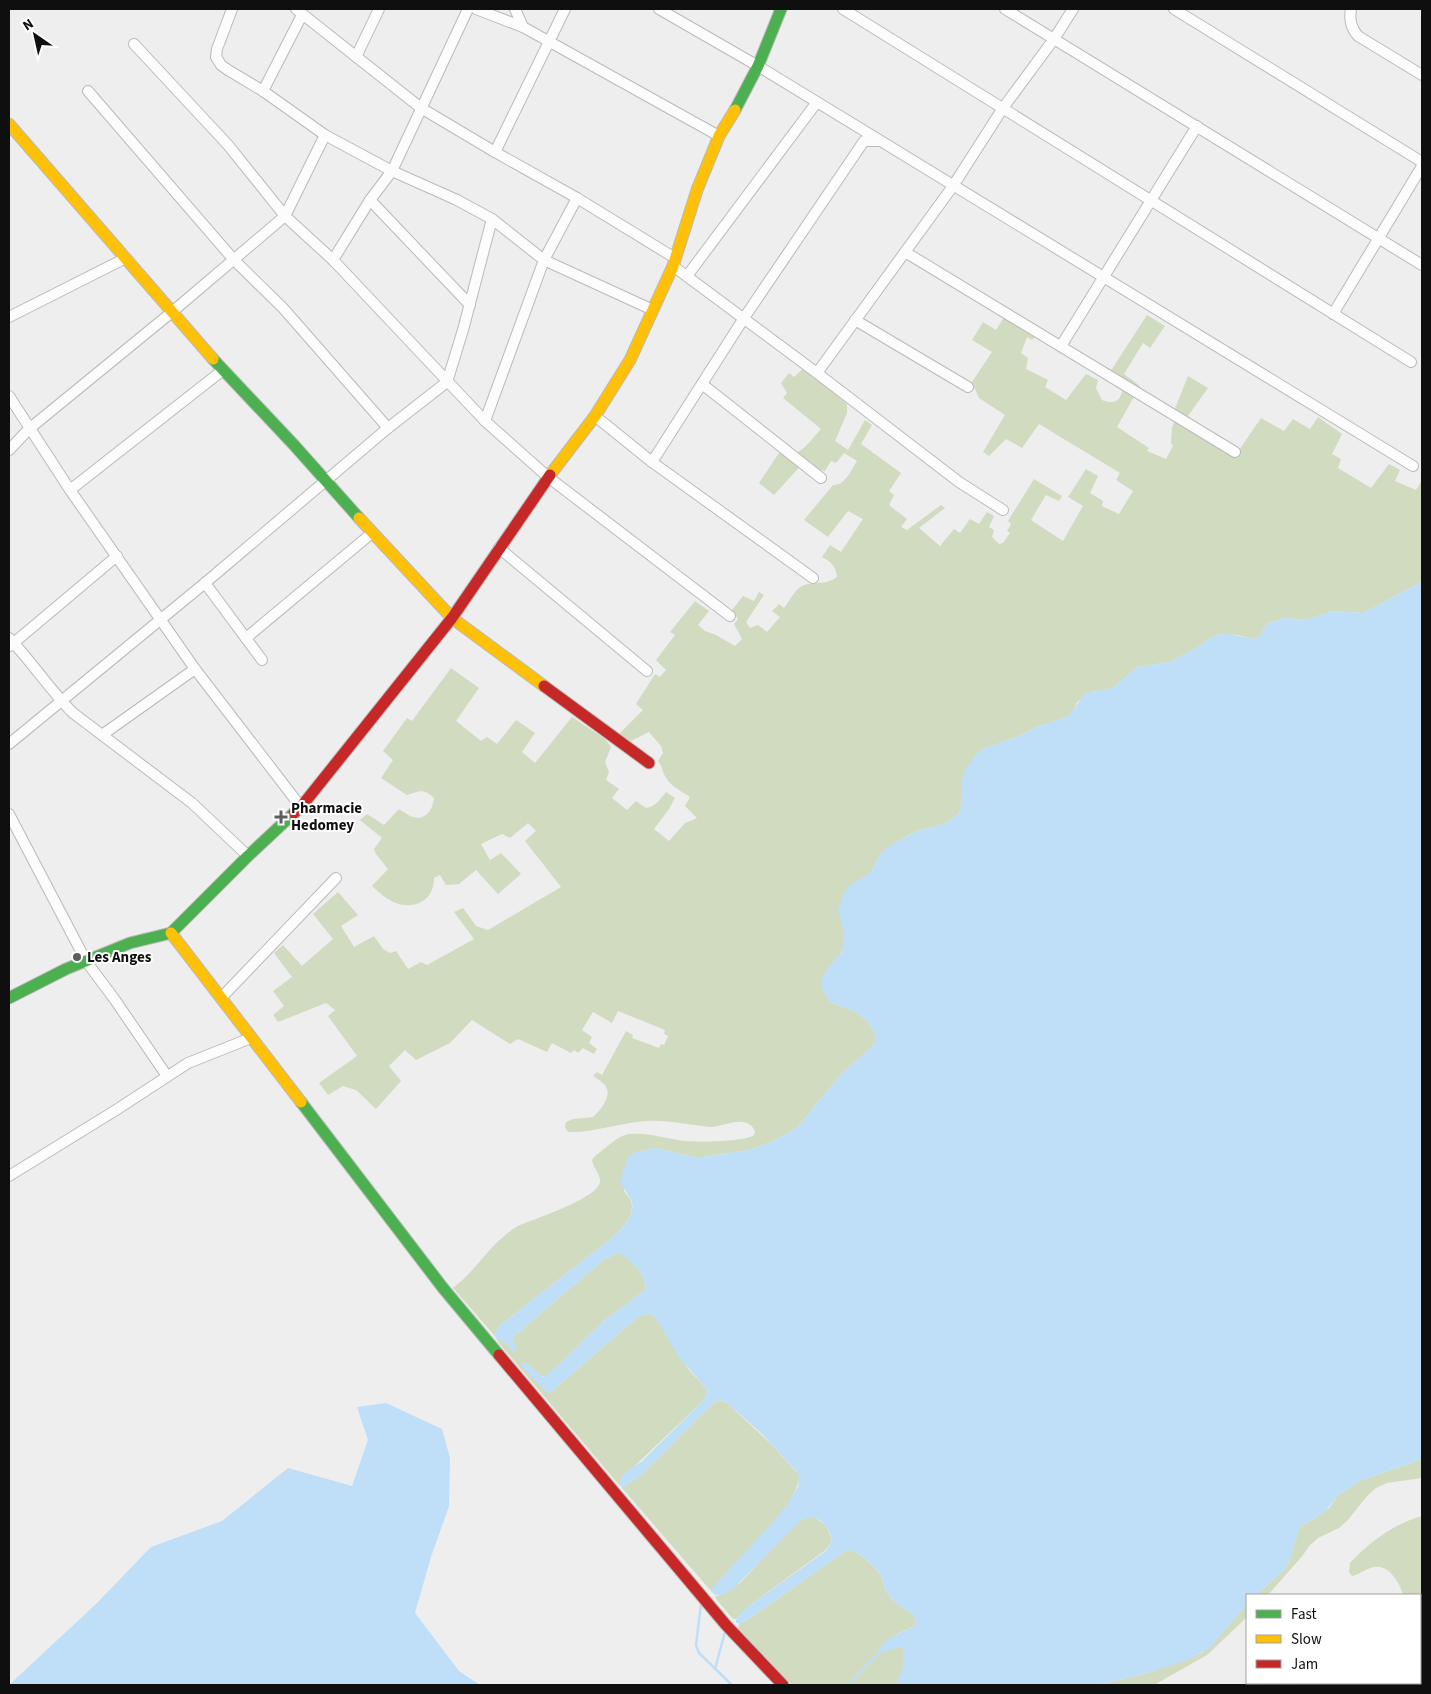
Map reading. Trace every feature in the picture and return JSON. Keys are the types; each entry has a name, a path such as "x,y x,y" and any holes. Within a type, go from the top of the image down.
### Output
{"street":[{"path":"232,9 217,49 216,57 221,65 263,91 325,135 392,171 457,200 492,219 544,260 653,310"},
{"path":"356,57 379,9"},
{"path":"333,260 370,200 392,171 468,9"},
{"path":"476,9 523,27 719,136"},
{"path":"514,9 523,27"},
{"path":"495,152 565,9"},
{"path":"659,9 758,66 1412,466"},
{"path":"9,998 52,976 130,944 171,933 248,856 301,807 452,618 548,477 595,416 630,360 674,262 697,190 719,136 737,108 758,66 781,9"},
{"path":"843,9 1411,362"},
{"path":"1005,9 1422,265"},
{"path":"817,372 953,186 1003,108 1054,39 1073,9"},
{"path":"1174,9 1422,162"},
{"path":"1351,9 1350,19 1353,30 1358,36 1422,75"},
{"path":"263,91 299,12 421,108 577,198 674,262 687,276 817,372 959,482 1003,510"},
{"path":"134,44 228,145 285,216 333,260 446,382 485,421 548,477 730,616"},
{"path":"88,91 234,260 283,308 388,428"},
{"path":"687,276 817,102"},
{"path":"9,124 223,370 452,618 649,763"},
{"path":"1061,346 1196,126"},
{"path":"9,450 29,429 172,312 285,216 325,135"},
{"path":"652,462 744,318 864,141 880,141"},
{"path":"1333,314 1422,166"},
{"path":"485,421 544,260 577,198"},
{"path":"370,200 470,305"},
{"path":"9,744 205,583 388,428 446,382 470,305 492,219"},
{"path":"905,252 1235,452"},
{"path":"9,318 126,258"},
{"path":"855,320 968,387"},
{"path":"70,490 223,370"},
{"path":"702,384 821,478"},
{"path":"9,396 70,490 195,669 301,807"},
{"path":"595,416 652,462 813,578"},
{"path":"246,638 372,533"},
{"path":"499,548 647,672"},
{"path":"117,556 10,643 39,671 61,701 73,713 192,804 248,856"},
{"path":"205,583 262,660"},
{"path":"102,735 195,669"},
{"path":"9,814 86,962 115,1000 167,1076"},
{"path":"220,998 336,878"},
{"path":"171,933 444,1288 726,1625 783,1685"},
{"path":"9,1176 188,1064 251,1038"}],"green space":[{"path":"1008,311 1056,337 1052,344 1036,336 1032,340 1027,337 1021,353 1028,358 1026,369 1048,380 1045,387 1066,400 1086,374 1098,380 1096,388 1102,400 1113,402 1119,399 1125,382 1110,372 1147,315 1165,326 1150,348 1143,343 1124,374 1140,386 1117,427 1149,448 1147,451 1166,459 1173,446 1171,443 1172,428 1177,414 1174,411 1188,376 1208,388 1188,416 1235,456 1261,418 1284,431 1293,419 1310,429 1318,417 1342,434 1332,454 1341,459 1338,468 1371,488 1389,464 1400,470 1395,481 1416,490 1422,480 1422,582 1363,613 1333,611 1305,620 1284,618 1267,624 1259,637 1252,639 1237,635 1221,634 1210,638 1198,647 1170,662 1137,667 1113,688 1094,691 1077,702 1069,716 985,748 976,754 962,794 959,813 951,820 938,826 917,831 907,836 882,852 871,872 864,877 841,919 845,939 844,947 821,980 830,1002 856,1012 871,1026 875,1034 875,1042 871,1048 842,1073 796,1129 771,1142 749,1150 703,1157 693,1157 656,1148 633,1153 624,1191 631,1201 632,1211 624,1226 613,1237 499,1326 494,1335 453,1288 462,1281 500,1240 518,1226 577,1202 596,1188 600,1179 592,1160 611,1143 629,1134 650,1135 686,1141 711,1141 741,1139 754,1135 755,1131 751,1126 741,1122 710,1127 656,1121 568,1132 565,1127 566,1122 573,1119 593,1117 605,1102 608,1092 607,1088 593,1076 597,1072 602,1075 626,1031 633,1035 632,1038 659,1048 661,1044 664,1045 668,1036 664,1034 665,1030 618,1011 612,1023 593,1012 582,1030 592,1037 589,1043 597,1049 594,1054 583,1048 578,1053 574,1050 571,1053 552,1043 547,1052 518,1039 510,1044 472,1020 450,1043 416,1060 405,1050 389,1066 401,1081 376,1109 356,1090 343,1086 328,1095 319,1083 357,1056 328,1016 335,1010 326,1003 278,1022 273,1015 284,1006 273,991 292,977 274,953 283,945 302,966 333,939 313,914 338,892 358,915 341,926 354,947 374,936 383,949 390,953 396,951 408,969 421,962 427,965 474,939 454,912 463,908 476,926 488,930 561,887 525,841 536,831 528,823 510,838 502,834 481,844 490,860 501,853 521,874 498,894 476,870 459,884 446,885 440,875 434,878 430,894 420,903 413,905 399,904 391,901 372,886 388,869 374,849 382,838 360,820 367,814 384,825 399,809 411,816 422,817 430,810 434,798 421,791 407,795 381,778 393,760 383,751 407,718 412,721 451,668 479,688 456,721 481,741 487,737 497,744 516,720 535,733 522,752 535,763 572,717 605,739 611,747 605,762 609,772 606,780 619,789 612,798 627,810 636,801 646,808 652,806 666,792 675,798 654,829 669,841 685,823 697,818 685,806 690,797 667,780 658,761 663,753 661,746 649,732 631,741 619,734 643,710 636,704 655,674 660,677 666,670 656,660 675,635 670,632 695,601 709,611 698,625 705,631 735,646 742,639 734,624 738,619 732,610 743,596 754,601 759,592 764,595 746,622 750,628 758,625 767,632 780,617 772,611 779,604 784,608 799,588 808,584 827,582 837,577 833,565 822,557 830,545 841,552 863,519 848,511 828,537 804,520 833,485 841,483 850,473 857,461 844,453 836,463 831,461 825,471 804,462 774,495 759,483 779,453 792,455 797,453 821,429 783,398 787,393 781,383 789,373 794,377 804,368 847,404 847,413 835,441 848,450 865,420 872,425 861,444 901,473 889,491 894,495 889,505 907,519 901,527 907,530 941,505 945,508 919,528 940,546 954,529 960,533 970,519 979,524 987,512 994,516 989,527 994,530 992,537 999,544 1003,543 1010,533 1007,531 1011,524 1008,521 1034,479 1062,496 1059,501 1046,495 1031,520 1063,541 1083,506 1068,497 1086,469 1098,476 1090,493 1103,501 1102,506 1119,514 1133,491 1116,480 1120,473 1039,424 1022,448 1006,439 989,456 983,452 1005,415 979,398 972,382 992,352 972,340 983,322 996,330"},
{"path":"615,1254 622,1254 638,1270 644,1280 645,1290 606,1319 547,1376 541,1376 525,1362 551,1392 639,1316 648,1314 656,1318 689,1370 707,1390 705,1399 621,1479 620,1486 496,1338 507,1344 512,1341 512,1338 602,1261"},
{"path":"720,1400 726,1402 771,1444 799,1475 796,1488 777,1519 711,1591 622,1488 641,1475 708,1408"},
{"path":"1422,1459 1422,1478 1387,1483 1376,1488 1339,1528 1318,1538 1309,1546 1269,1594 1257,1594 1284,1570 1289,1562 1299,1529 1329,1508 1338,1495 1362,1480"},
{"path":"1422,1516 1421,1684 1421,1594 1403,1594 1393,1575 1384,1568 1371,1568 1352,1576 1349,1572 1350,1563 1365,1548 1392,1529"},
{"path":"809,1517 815,1517 826,1526 832,1539 827,1549 746,1608 736,1619 733,1619 715,1596 740,1583 796,1523"},
{"path":"850,1550 873,1565 882,1578 887,1593 899,1606 914,1615 916,1624 895,1635 899,1647 903,1647 904,1652 904,1662 900,1676 896,1685 792,1685 738,1628 739,1623 746,1621 844,1552"},
{"path":"1246,1605 1246,1618 1207,1655 1154,1685 1099,1685 1151,1672 1202,1653"},
{"path":"1264,1684 1420,1684 1419,1685 1260,1685"}],"water":[{"path":"1422,582 1422,1459 1362,1480 1338,1495 1324,1513 1304,1524 1299,1529 1289,1562 1284,1570 1257,1594 1246,1594 1246,1605 1210,1648 1189,1659 1151,1672 1099,1685 896,1685 903,1667 903,1648 899,1647 878,1654 880,1648 888,1639 916,1624 914,1615 890,1596 886,1591 880,1574 873,1565 850,1550 844,1552 746,1621 736,1623 736,1619 746,1608 827,1550 832,1539 826,1526 815,1517 802,1519 734,1588 725,1594 719,1595 713,1594 711,1591 788,1503 798,1487 799,1476 796,1471 763,1435 726,1402 720,1400 708,1408 641,1475 622,1488 619,1483 624,1473 641,1462 705,1399 707,1390 678,1356 656,1318 650,1314 639,1316 551,1392 547,1393 521,1365 525,1362 543,1377 552,1371 606,1319 645,1290 642,1275 621,1254 615,1254 602,1261 512,1338 517,1350 515,1352 494,1335 499,1326 613,1237 624,1226 632,1212 632,1202 620,1181 628,1157 633,1153 656,1148 693,1157 703,1157 749,1150 771,1142 796,1129 842,1073 871,1048 875,1042 875,1034 871,1026 856,1012 830,1002 822,989 821,980 826,970 842,952 844,933 838,910 844,893 849,886 871,872 882,852 891,845 917,831 938,826 951,820 959,813 962,780 965,770 976,754 985,748 1069,716 1085,693 1113,688 1137,667 1170,662 1198,647 1210,638 1221,634 1230,634 1252,639 1259,637 1267,624 1284,618 1305,620 1333,611 1363,613"},
{"path":"386,1403 442,1429 450,1458 449,1506 431,1557 415,1613 459,1671 480,1685 9,1685 96,1604 151,1547 222,1521 288,1468 352,1486 368,1440 357,1407"}],"waterway":[{"path":"701,1604 696,1645 699,1653 732,1685"},
{"path":"715,1669 725,1632"},
{"path":"848,1685 879,1653"}],"traffic: fast":[{"path":"735,110 758,66 781,9"},
{"path":"213,359 359,518"},
{"path":"9,998 66,969 130,943 171,933 294,813"},
{"path":"301,1102 443,1288 499,1355"}],"traffic: slow":[{"path":"550,475 595,416 630,360 673,266 697,190 719,136 735,110"},
{"path":"9,124 213,359"},
{"path":"359,518 452,618 544,686"},
{"path":"171,933 301,1102"}],"traffic: jam":[{"path":"294,813 301,807 452,618 550,475"},
{"path":"544,686 649,763"},
{"path":"499,1355 726,1625 783,1685"}],"place":[{"name":"Pharmacie Hedomey","path":"281,817"},
{"name":"Les Anges","path":"77,957"}]}
